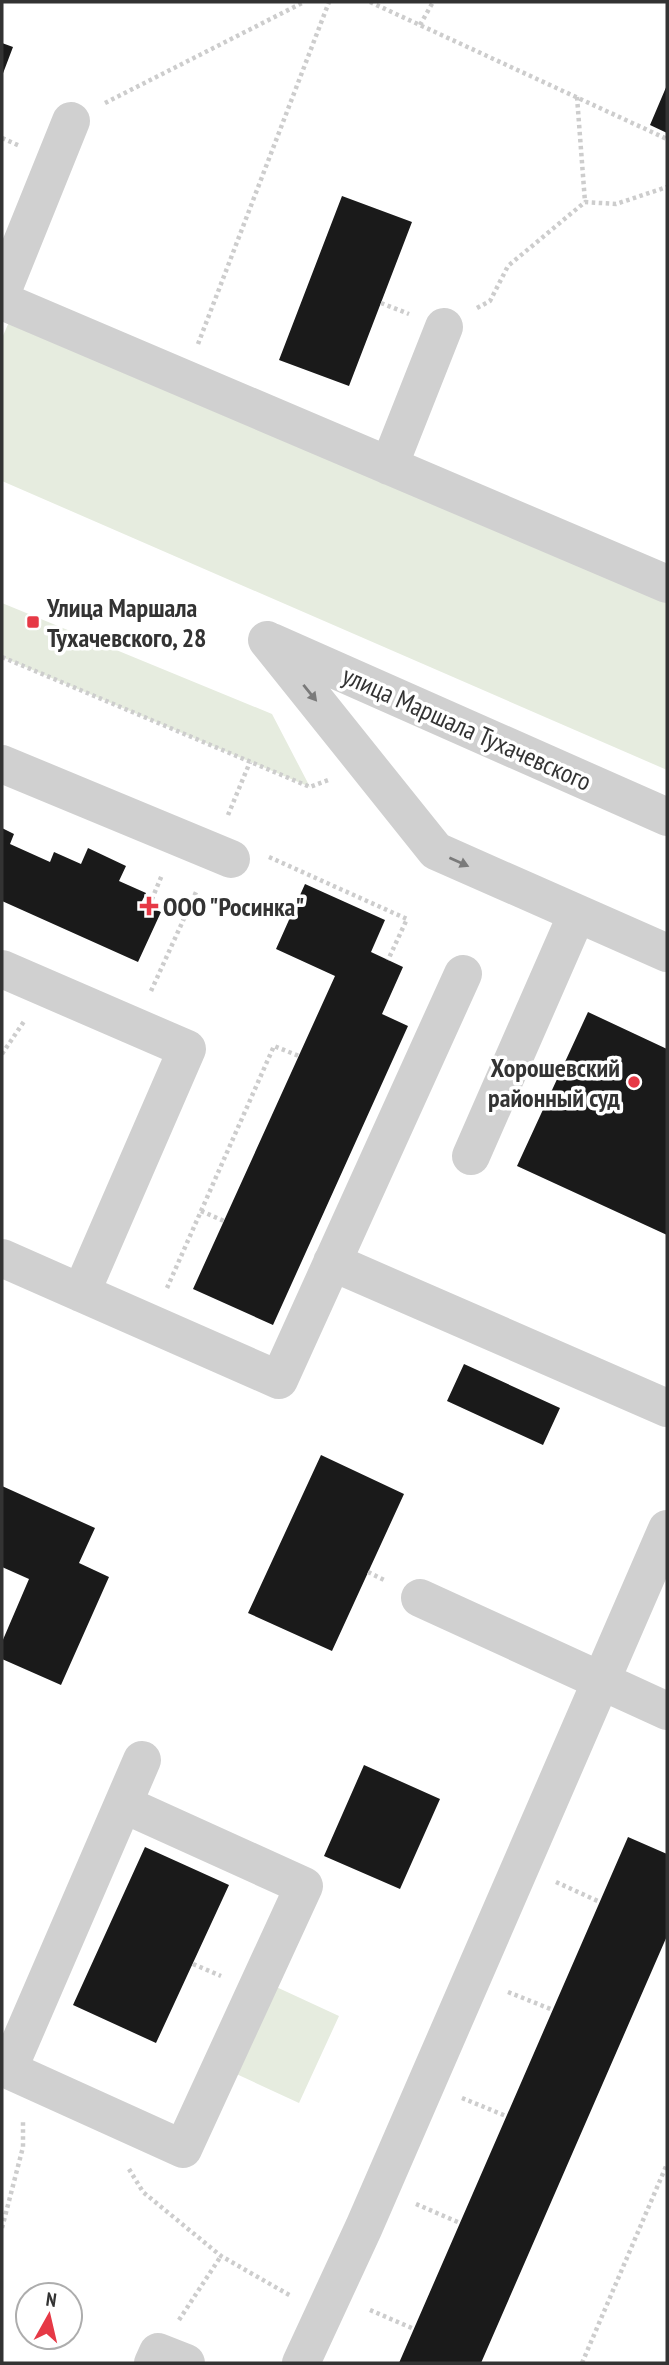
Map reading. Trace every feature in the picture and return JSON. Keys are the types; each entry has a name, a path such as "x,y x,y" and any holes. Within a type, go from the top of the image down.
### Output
{"street":[{"path":"2,292 71,121"},
{"path":"2,301 667,584"},
{"path":"389,466 444,327"},
{"name":"улица Маршала Тухачевского","path":"368,766 267,640 667,817"},
{"path":"2,764 244,856"},
{"path":"368,766 436,851 667,953"},
{"path":"471,1156 577,914"},
{"path":"2,969 187,1049 81,1293"},
{"path":"2,1258 279,1380 463,974"},
{"path":"332,1262 667,1408"},
{"path":"301,2363 380,2189 667,1529"},
{"path":"420,1598 667,1711"},
{"path":"122,1804 304,1886 183,2149 11,2071 122,1804 142,1760"}],"path":[{"path":"71,121 304,2"},
{"path":"184,379 329,2"},
{"path":"370,2 667,139"},
{"path":"420,25 433,2"},
{"path":"577,97 585,202"},
{"path":"444,327 490,302 508,266 585,202 616,204 667,187"},
{"path":"2,657 310,787 368,766"},
{"path":"244,856 407,919 388,960"},
{"path":"149,906 162,875"},
{"path":"134,1027 197,890"},
{"path":"152,1324 274,1046 299,1056"},
{"path":"201,1211 224,1221"},
{"path":"520,1866 600,1902"},
{"path":"472,1978 553,2010"},
{"path":"2,2228 23,2147 11,2071"},
{"path":"426,2083 506,2116"},
{"path":"123,2160 144,2192 221,2256 328,2304 414,2329"},
{"path":"582,2363 667,2164"},
{"path":"380,2189 460,2223"},
{"path":"166,2359 221,2256"}],"shaded area":[{"path":"16,306 667,584 667,770 2,481 2,338"},
{"path":"2,603 272,714 310,787 2,657"},
{"path":"272,1985 339,2016 299,2103 232,2072"}],"building":[{"path":"2,43 13,47 2,76"},
{"path":"667,85 667,133 650,125"},
{"path":"342,196 412,222 349,386 279,360"},
{"path":"2,828 14,834 10,844 50,862 54,852 81,864 88,848 126,866 119,881 146,893 141,903 161,912 138,962 2,901"},
{"path":"305,884 385,920 371,952 403,967 382,1014 408,1026 273,1325 193,1289 335,976 276,949"},
{"path":"588,1012 667,1049 667,1235 517,1166"},
{"path":"464,1364 560,1408 543,1445 447,1401"},
{"path":"321,1455 404,1494 332,1651 248,1613"},
{"path":"2,1486 95,1528 79,1563 109,1577 61,1685 2,1659 2,1642 29,1579 2,1567"},
{"path":"364,1765 440,1799 400,1889 324,1856"},
{"path":"628,1837 667,1854 667,1936 481,2363 399,2363"},
{"path":"145,1847 229,1885 156,2043 73,2005"}],"place":[{"name":"Улица Маршала Тухачевского, 28","path":"33,622"},
{"name":"ООО \"Росинка\"","path":"149,906"},
{"name":"Хорошевский районный суд","path":"634,1082"}]}
